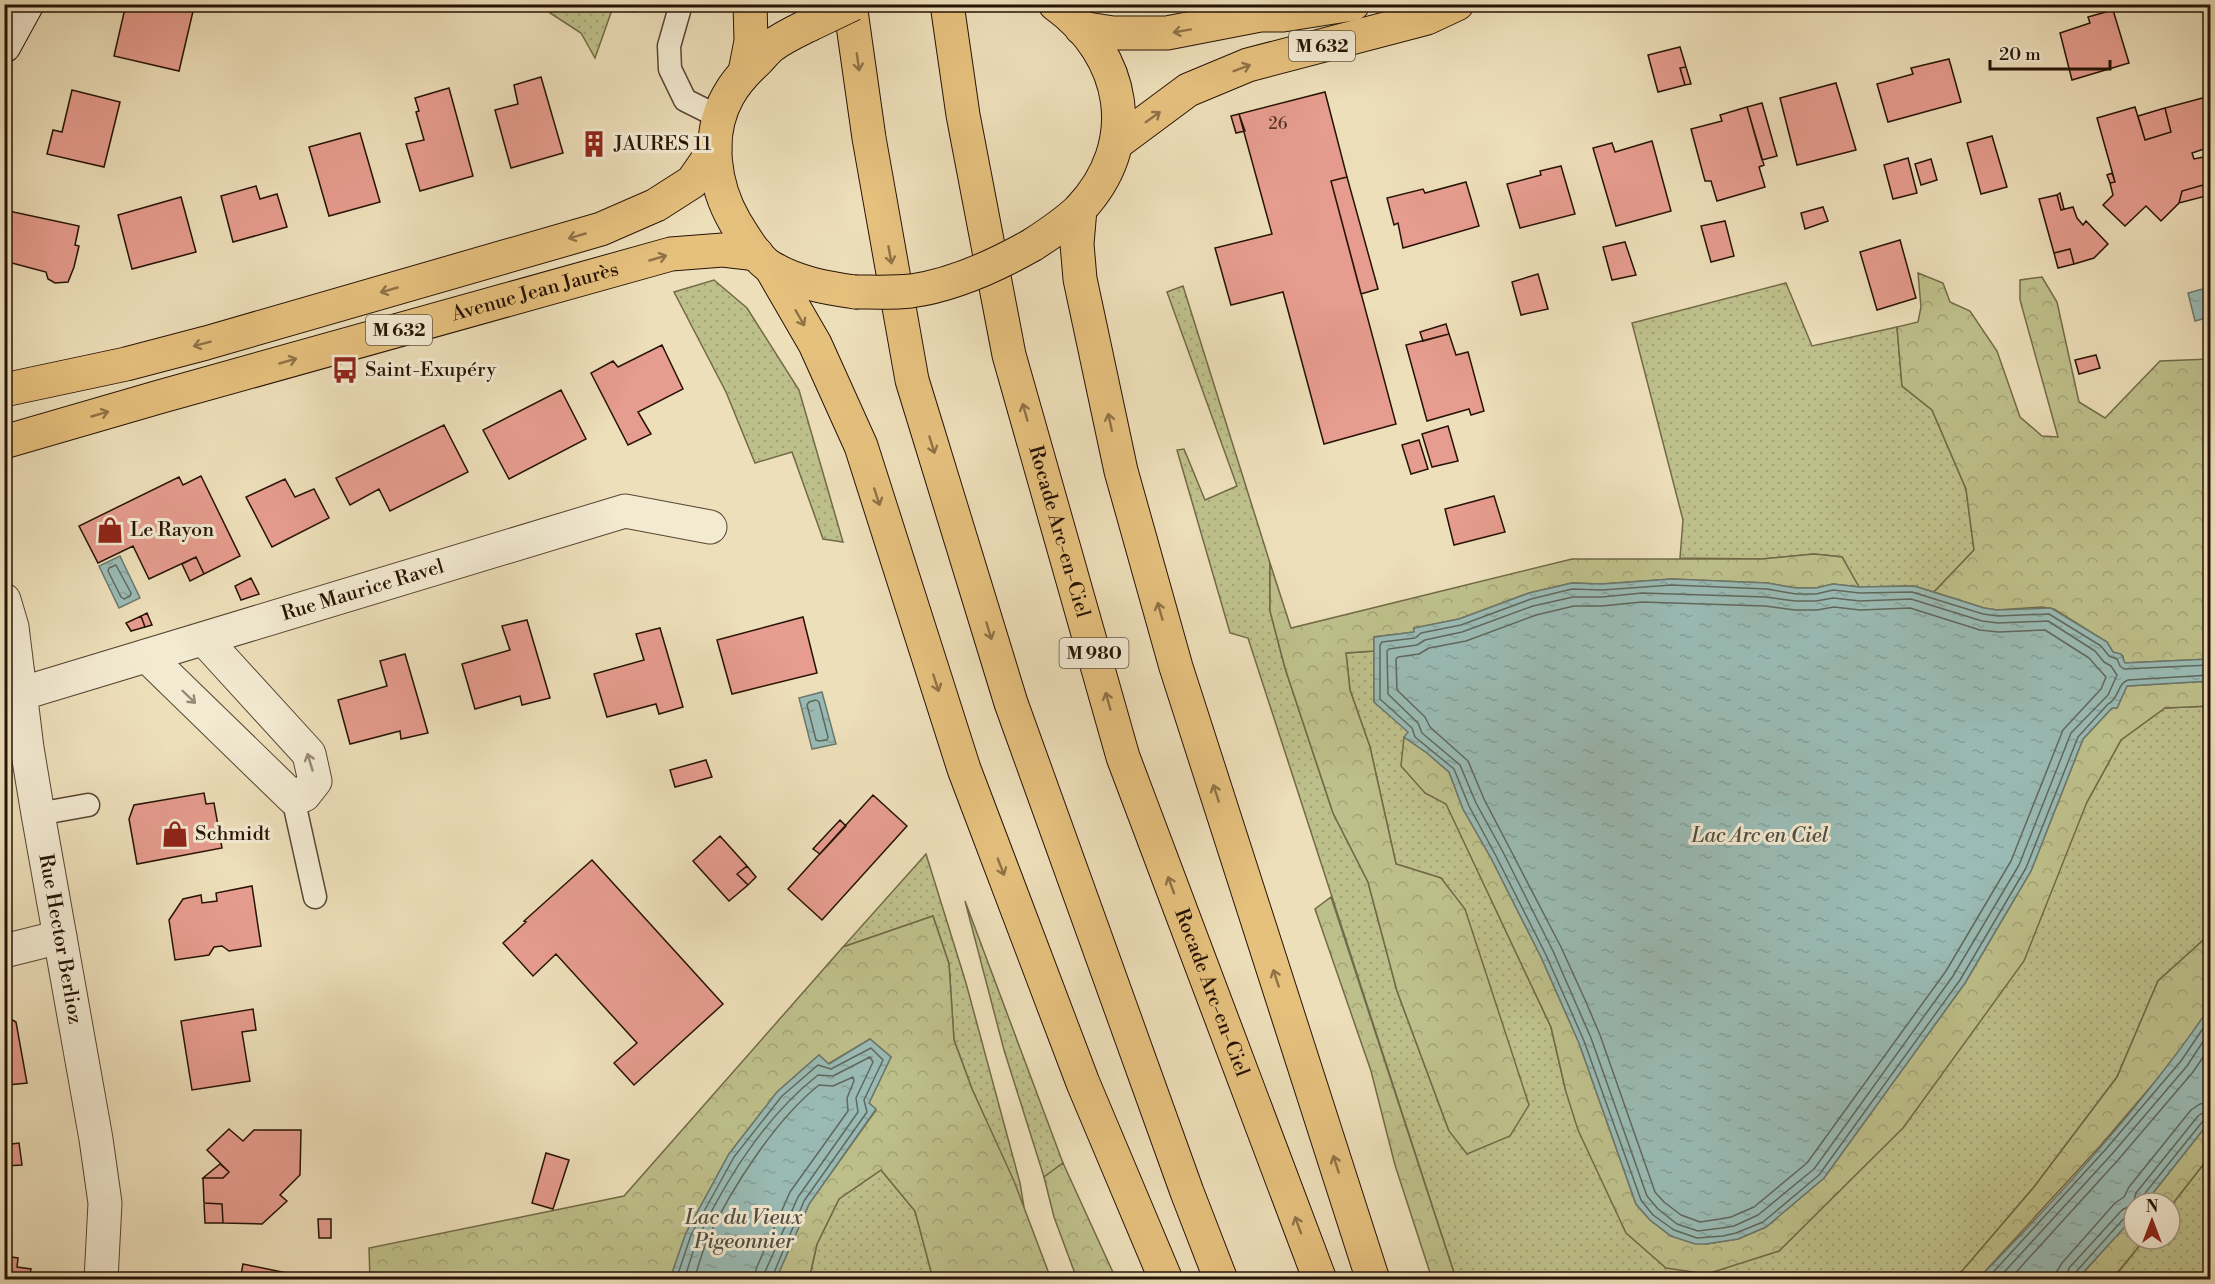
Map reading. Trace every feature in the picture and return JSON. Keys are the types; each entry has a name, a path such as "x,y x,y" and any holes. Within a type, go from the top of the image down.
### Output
{"main road":[{"path":"745,72 751,41 750,4"},
{"path":"1166,1280 1083,1083 964,769 861,447 815,344 764,261 726,207 718,182 715,149 719,117 728,96 745,72 772,45 851,4 869,138 912,380 1011,703 1179,1170 1221,1280"},
{"name":"Rocade Arc-en-Ciel","path":"947,4 963,115 1009,355 1124,757 1320,1280"},
{"path":"1056,4 1070,15 1102,53 1113,77 1118,106 1118,142"},
{"name":"M 632","path":"1081,28 1113,33 1167,33 1268,10 1283,15 1353,4"},
{"name":"M 632","path":"1118,142 1188,90 1248,65 1427,18 1457,4"},
{"name":"Avenue Jean Jaurès","path":"4,442 671,254 723,250 764,261 813,286 855,292 911,291 948,282 994,266 1057,230 1080,209 1096,189 1118,142"},
{"name":"M 632","path":"4,390 126,364 206,343 601,229 656,205 692,182 715,149"},
{"path":"1080,209 1077,244 1080,279 1120,471 1176,667 1373,1280"}],"street":[{"name":"Rue Maurice Ravel","path":"20,694 626,512 710,527"},
{"name":"Rue Hector Berlioz","path":"4,600 12,627 38,814 84,1067 105,1203 101,1280"},
{"path":"147,656 293,798 304,795 315,781 309,754 204,639"},
{"path":"4,951 60,937"}],"lane":[{"path":"681,4 669,46 670,69 685,100 719,117"},
{"path":"293,798 315,897"},
{"path":"38,814 88,806"}],"green space":[{"path":"555,5 642,5 641,9 633,12 613,7 595,58 581,33 550,13"},
{"path":"1918,273 1943,283 1950,302 1970,311 1997,351 2020,417 2042,436 2058,437 2020,300 2020,280 2042,277 2057,302 2079,402 2105,418 2160,361 2210,359 2210,659 2124,663 2123,656 2113,652 2107,642 2054,609 2042,607 1997,610 1934,592 1974,550 1966,489 1932,410 1902,386 1897,327 1918,322 1921,307"},
{"path":"714,280 747,308 799,390 843,542 823,539 792,452 755,463 726,392 674,292"},
{"path":"1786,283 1812,346 1897,327 1902,386 1932,410 1966,489 1974,550 1934,592 1914,586 1859,587 1842,557 1814,554 1762,559 1680,558 1683,520 1632,323"},
{"path":"1183,286 1270,563 1270,611 1285,668 1333,813 1368,882 1397,991 1449,1131 1441,878 1396,864 1370,747 1350,690 1346,653 1374,651 1374,702 1409,732 1425,793 1446,803 1551,1027 1566,1092 1779,1251 2087,802 2121,740 2165,708 2210,706 2210,934 2158,981 2117,1077 2034,1187 1963,1270 1952,1279 1456,1279 1248,638 1230,633 1177,450 1184,449 1205,500 1237,486 1167,292"},
{"path":"1814,554 1842,557 1859,587 1833,584 1816,588 1796,588 1767,583 1672,579 1601,584 1572,583 1529,593 1459,619 1414,628 1415,632 1374,637 1374,651 1346,653 1350,690 1370,747 1396,864 1441,878 1465,909 1529,1105 1510,1136 1467,1154 1449,1131 1397,991 1368,882 1333,813 1285,668 1270,611 1270,563 1291,628 1572,559 1762,559"},
{"path":"2210,681 2210,706 2165,708 2121,740 2087,802 2024,961 1903,1128 1779,1251 1707,1274 1666,1268 1626,1233 1578,1130 1566,1092 1551,1027 1446,804 1425,793 1401,766 1404,737 1449,772 1463,809 1491,858 1541,957 1579,1043 1636,1204 1650,1220 1671,1236 1706,1244 1738,1239 1766,1227 1824,1178 1965,983 2031,871 2083,739 2112,708 2117,708 2127,686"},
{"path":"926,854 966,983 1020,1183 1024,1207 972,1089 954,1040 949,964 933,916 843,947"},
{"path":"1331,897 1456,1279 1432,1279 1395,1165 1371,1071 1315,909"},
{"path":"965,901 1063,1163 1044,1177 1004,1050"},
{"path":"933,916 949,964 954,1040 972,1089 1014,1181 1051,1279 933,1279 915,1211 881,1170 839,1199 817,1244 809,1279 776,1279 809,1204 876,1110 869,1103 891,1057 870,1039 828,1064 819,1055 777,1092 729,1154 686,1233 670,1279 370,1279 369,1248 624,1196 843,947"},
{"path":"2210,934 2210,1007 2176,1057 2101,1145 1978,1279 1952,1280 2034,1187 2117,1077 2158,981"},
{"path":"2210,1121 2210,1156 2182,1192 2155,1191"},
{"path":"2210,1156 2210,1279 2112,1280 2135,1251 2182,1251 2182,1192"},
{"path":"1063,1163 1116,1279 1077,1279 1054,1217 1044,1177"},
{"path":"881,1170 915,1211 933,1279 809,1280 817,1244 839,1199"},
{"path":"2122,1229 2122,1251 2135,1251 2112,1279 2077,1280"}],"water":[{"path":"2210,287 2210,317 2195,321 2188,293"},
{"path":"120,556 140,598 119,608 99,566"},
{"name":"Lac Arc en Ciel","path":"1672,579 1767,583 1796,588 1816,588 1833,584 1859,587 1914,586 1984,608 1997,610 2051,608 2107,642 2113,652 2121,654 2125,663 2210,659 2210,681 2127,686 2117,708 2112,708 2083,739 2031,871 1965,983 1824,1178 1766,1227 1738,1239 1706,1244 1695,1244 1671,1236 1650,1220 1636,1204 1579,1043 1541,957 1491,858 1463,809 1449,772 1404,737 1408,732 1374,702 1374,637 1414,632 1414,628 1459,619 1529,593 1572,583 1602,584"},
{"path":"822,692 836,744 812,749 799,698"},
{"path":"2210,1007 2210,1121 2155,1191 2122,1191 2122,1230 2077,1279 1978,1279 2100,1148"},
{"name":"Lac du Vieux Pigeonnier","path":"870,1039 891,1057 869,1103 876,1109 809,1204 776,1279 670,1279 686,1233 729,1154 777,1092 819,1055 829,1064"}],"building":[{"path":"126,4 182,4 194,7 179,71 114,56"},
{"path":"2113,10 2129,63 2072,80 2060,33 2090,23 2088,17"},
{"path":"1680,47 1686,67 1680,68 1685,85 1658,92 1648,55"},
{"path":"1949,59 1961,102 1888,122 1877,84 1913,74 1911,68"},
{"path":"1686,67 1691,84 1685,85 1680,68"},
{"path":"541,77 563,153 511,168 495,110 518,104 514,85"},
{"path":"1836,83 1856,150 1797,165 1780,98"},
{"path":"449,88 473,176 420,191 406,144 424,140 416,112 419,111 415,98"},
{"path":"72,90 120,102 104,167 47,154 53,130 62,132"},
{"path":"1325,92 1347,177 1331,181 1396,424 1324,444 1283,292 1231,305 1215,248 1272,234 1239,114"},
{"path":"2210,96 2210,147 2192,153 2194,159 2204,157 2210,183 2182,191 2179,203 2161,221 2146,206 2125,226 2103,205 2113,195 2110,183 2115,182 2097,118 2135,107 2145,140 2171,132 2165,108"},
{"path":"1762,103 1777,156 1762,160 1747,107"},
{"path":"1747,107 1764,165 1759,167 1765,187 1717,201 1711,181 1705,181 1691,129 1722,121 1720,115"},
{"path":"2165,108 2171,132 2145,140 2138,116"},
{"path":"1239,114 1245,131 1236,133 1231,116"},
{"path":"360,133 380,202 329,216 309,147"},
{"name":"JAURES 11","path":"601,136 604,147 587,152 584,141"},
{"path":"1992,136 2007,187 1981,194 1967,143"},
{"path":"1652,141 1671,211 1616,226 1593,148 1612,143 1615,152"},
{"path":"1908,158 1917,193 1893,199 1884,165"},
{"path":"1931,159 1937,180 1921,185 1915,164"},
{"path":"1561,166 1575,214 1520,228 1507,184 1541,175 1540,171"},
{"path":"2112,173 2115,182 2110,183 2107,175"},
{"path":"1347,177 1378,289 1361,294 1331,181"},
{"path":"1466,182 1479,226 1403,248 1398,223 1394,225 1387,198 1423,189 1425,193"},
{"path":"2210,183 2210,195 2179,203 2182,191"},
{"path":"256,186 260,199 277,194 287,227 233,242 221,196"},
{"path":"2060,193 2064,209 2061,210 2057,195"},
{"path":"2057,195 2061,210 2073,207 2077,218 2083,225 2086,221 2108,244 2094,258 2074,264 2070,249 2054,253 2039,199"},
{"path":"181,197 196,252 132,269 118,215"},
{"path":"1823,207 1828,221 1805,229 1801,213"},
{"path":"4,210 79,226 75,245 79,246 68,282 55,283 48,279 46,272 8,262 7,266 4,266"},
{"path":"1725,221 1734,256 1711,262 1701,226"},
{"path":"1900,240 1916,298 1877,310 1860,252"},
{"path":"1625,242 1636,275 1612,280 1603,247"},
{"path":"2070,249 2074,264 2058,268 2054,253"},
{"path":"1538,274 1548,309 1521,315 1512,282"},
{"path":"1446,324 1449,334 1423,341 1420,332"},
{"path":"1449,334 1456,355 1468,352 1484,411 1471,415 1469,409 1427,421 1406,345"},
{"path":"662,345 683,389 638,412 651,434 628,445 591,373 613,361 618,367"},
{"path":"2096,355 2100,368 2079,374 2075,360"},
{"path":"561,390 586,439 509,479 483,430"},
{"path":"444,425 468,472 390,511 379,489 350,505 336,478"},
{"path":"1448,426 1458,461 1432,467 1422,434"},
{"path":"1419,440 1428,469 1411,474 1402,445"},
{"path":"201,476 240,556 204,574 196,557 149,579 133,546 98,563 79,526 179,477 183,485"},
{"path":"285,479 295,497 314,489 329,518 272,547 246,497"},
{"path":"1494,496 1505,532 1454,545 1445,509"},
{"path":"196,557 204,574 190,581 182,564"},
{"path":"251,578 259,594 241,600 235,586"},
{"path":"147,613 152,625 145,627 141,616"},
{"path":"141,616 145,627 131,631 126,623"},
{"path":"803,617 817,673 732,694 717,640"},
{"path":"527,620 550,698 522,705 520,696 475,709 462,664 510,650 502,626"},
{"path":"660,628 683,707 659,714 656,704 607,717 594,674 644,660 636,634"},
{"path":"405,654 428,733 401,739 400,731 350,744 338,700 387,686 380,661"},
{"path":"706,760 712,777 675,787 670,770"},
{"name":"Schmidt","path":"204,793 206,804 214,803 222,848 137,864 129,819 134,805"},
{"path":"873,795 907,826 822,920 788,889"},
{"path":"840,820 846,826 820,854 813,849"},
{"path":"720,836 747,866 737,874 748,885 729,901 693,861"},
{"path":"592,860 723,1004 634,1085 614,1063 637,1043 556,954 533,976 503,943"},
{"path":"747,866 756,877 748,885 737,874"},
{"path":"252,886 261,946 229,951 222,946 214,947 209,955 175,960 169,920 183,899 201,895 202,903 217,901 216,893"},
{"path":"253,1009 256,1030 242,1032 250,1081 192,1090 181,1021"},
{"path":"4,1015 16,1022 27,1083 8,1085 10,1103 4,1105"},
{"path":"229,1129 243,1141 254,1130 301,1130 300,1175 280,1195 287,1201 262,1224 223,1223 222,1204 204,1203 203,1178 223,1178 229,1172 207,1150"},
{"path":"19,1143 22,1165 5,1166 9,1199 4,1200 4,1145"},
{"path":"546,1153 569,1160 553,1209 532,1203"},
{"path":"220,1164 229,1172 223,1178 203,1178"},
{"path":"204,1203 222,1204 223,1223 205,1223"},
{"path":"318,1219 331,1219 331,1238 319,1238"},
{"path":"4,1256 18,1258 17,1267 31,1269 29,1280 4,1280"},
{"path":"243,1264 292,1274 290,1280 240,1280"}],"place":[{"name":"JAURES 11","path":"594,144"},
{"name":"Saint-Exupéry","path":"345,370"},
{"name":"Le Rayon","path":"110,530"},
{"name":"Schmidt","path":"175,834"}]}
